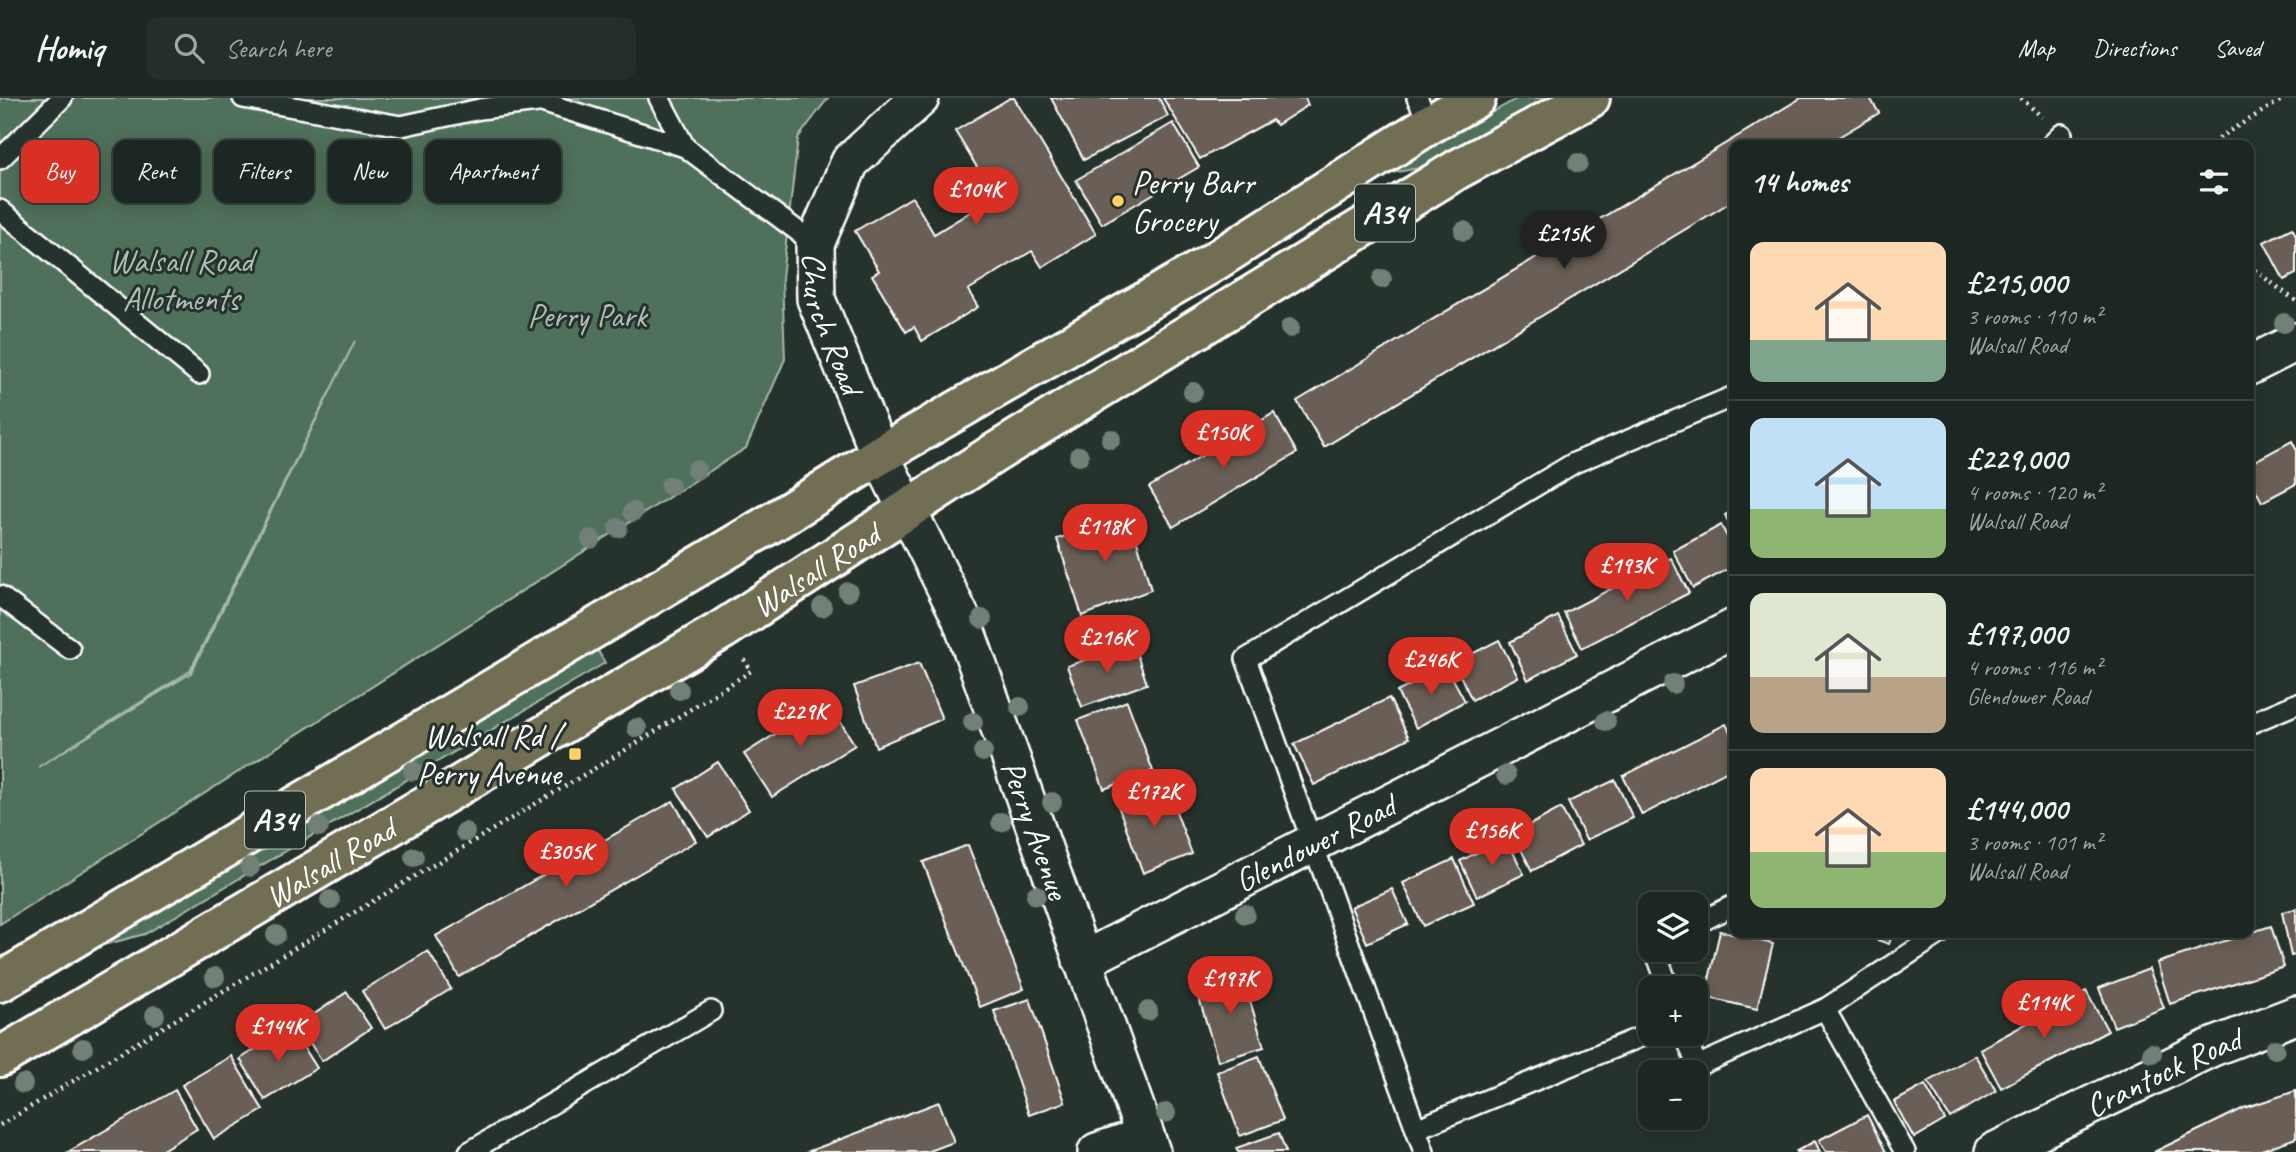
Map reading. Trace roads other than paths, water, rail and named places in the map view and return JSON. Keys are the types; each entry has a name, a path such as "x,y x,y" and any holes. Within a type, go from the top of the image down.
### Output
{"highway":[{"name":"Walsall Road","path":"0,982 774,522 880,455 1207,266 1423,111 1476,98"},
{"name":"Walsall Road","path":"0,1057 722,629 993,454 1458,169 1590,98"}],"street":[{"name":"Church Road","path":"880,455 816,299 815,244 850,162 920,98"},
{"path":"2254,363 2296,342"},
{"name":"Walsall Road","path":"880,455 908,511"},
{"name":"Perry Avenue","path":"908,511 961,618 1148,1144"},
{"name":"Glendower Road","path":"1082,961 1729,631"},
{"name":"Crantock Road","path":"1994,1152 2210,1048 2296,1015"},
{"path":"1097,1152 1148,1144"}],"lane":[{"path":"0,159 62,98"},
{"path":"243,98 401,126 534,100 559,103 685,147 815,244"},
{"path":"659,98 685,147"},
{"path":"0,210 199,374"},
{"path":"1424,1152 1246,659 1574,463 1729,398"},
{"path":"0,596 70,649"},
{"path":"2254,722 2296,704"},
{"path":"1708,918 1729,908"},
{"path":"1690,1046 1697,1066 1825,1009 1933,938"},
{"path":"1825,1009 1905,1152"},
{"path":"469,1152 711,1011"},
{"path":"1416,1129 1638,1038"}],"place":[{"name":"Perry Barr Grocery","path":"1118,201"},
{"name":"Walsall Rd / Perry Avenue","path":"575,754"}],"park label":[{"name":"Walsall Road Allotments","path":"181,279"},
{"name":"Perry Park","path":"587,315"}]}
